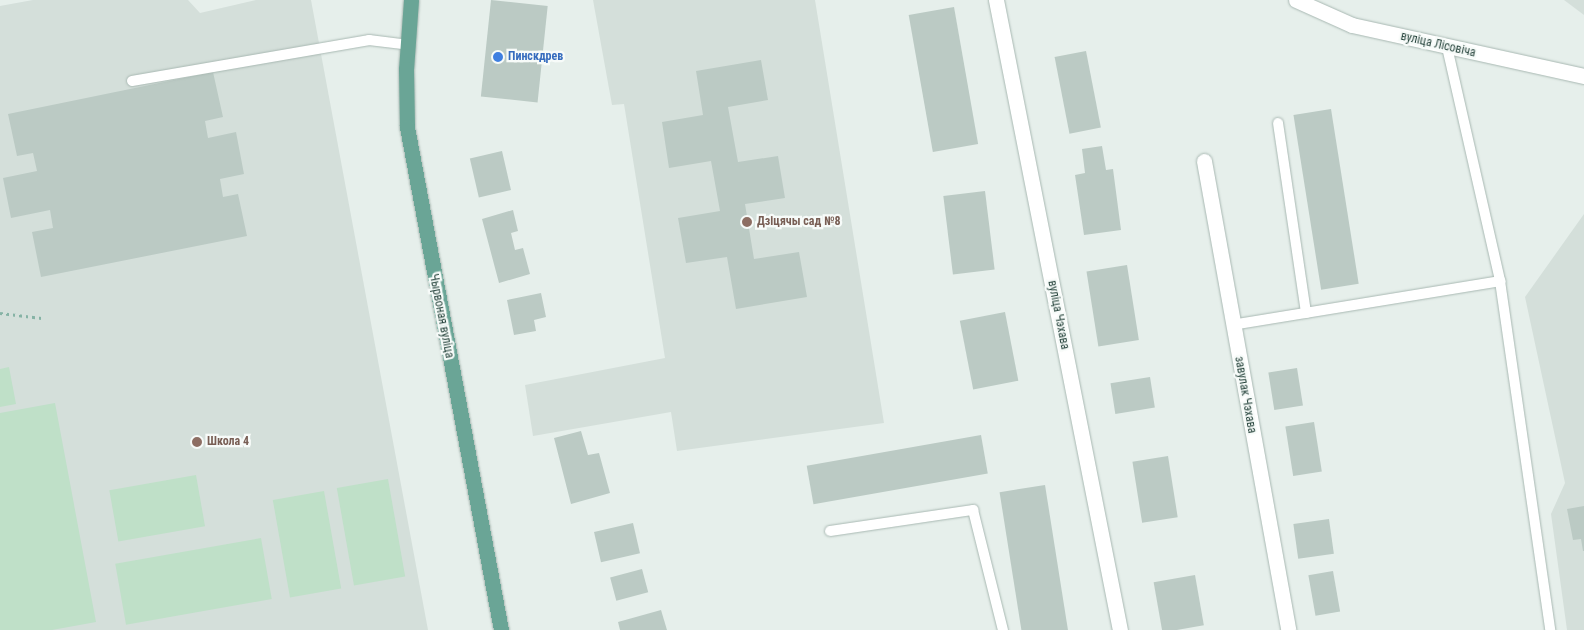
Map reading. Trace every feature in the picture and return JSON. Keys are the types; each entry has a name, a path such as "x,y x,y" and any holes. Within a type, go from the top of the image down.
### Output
{"main road":[{"name":"Чырвоная вуліца","path":"411,0 407,45 408,127 501,630"}],"street":[{"name":"вуліца Чэхава","path":"996,0 1120,630"},
{"name":"вуліца Лісовіча","path":"1296,0 1352,25 1584,76"},
{"name":"завулак Чэхава","path":"1204,161 1288,630"}],"lane":[{"path":"132,81 369,40 407,45"},
{"path":"1447,47 1500,281 1550,630"},
{"path":"1278,123 1306,313"},
{"path":"1232,324 1500,281"},
{"path":"830,531 973,510 1003,630"}],"path":[{"path":"0,313 42,318"}],"shaded area":[{"name":"Школа 4","path":"33,0 188,0 200,13 256,0 311,0 428,630 0,630 0,6"},
{"name":"Дзіцячы сад №8","path":"593,0 815,0 884,423 677,451 671,412 533,436 525,385 665,358 624,104 612,105"},
{"path":"1564,0 1584,0 1584,15"},
{"path":"1584,214 1584,630 1567,630 1551,514 1565,483 1525,297"}],"green space":[{"path":"9,367 16,404 0,407 0,369"},
{"path":"55,403 96,622 52,630 0,630 0,413"},
{"path":"196,475 205,526 118,541 109,490"},
{"path":"388,479 405,576 354,586 337,488"},
{"path":"324,491 341,588 290,598 273,500"},
{"path":"261,538 272,599 126,625 115,564"}],"building":[{"path":"491,0 548,6 538,102 481,96"},
{"path":"954,7 978,144 933,152 909,15"},
{"path":"1086,51 1101,128 1069,134 1055,57"},
{"path":"761,60 768,100 728,107 738,162 778,156 785,198 745,204 754,259 799,252 807,297 736,309 727,257 686,263 678,218 720,211 711,161 669,168 662,122 703,115 696,71"},
{"path":"213,72 223,117 205,121 208,138 236,132 244,174 220,179 223,197 238,194 247,236 41,277 32,232 53,228 50,210 11,218 3,178 37,171 33,153 17,156 8,114"},
{"path":"1331,109 1359,284 1321,290 1293,115"},
{"path":"1102,146 1106,170 1113,169 1121,230 1084,235 1075,175 1085,173 1082,149"},
{"path":"502,151 511,190 479,197 470,158"},
{"path":"985,191 995,269 953,275 943,196"},
{"path":"513,210 518,231 511,233 515,250 523,248 530,274 499,283 482,219"},
{"path":"1127,265 1139,340 1098,346 1087,271"},
{"path":"541,293 546,317 534,320 536,331 514,335 507,300"},
{"path":"1005,312 1018,381 973,389 960,321"},
{"path":"1297,368 1303,406 1274,410 1268,373"},
{"path":"1150,377 1155,408 1115,414 1110,383"},
{"path":"1314,422 1322,471 1293,476 1285,427"},
{"path":"581,431 588,455 599,453 610,493 571,504 554,438"},
{"path":"981,435 988,473 813,504 807,466"},
{"path":"1168,456 1178,517 1142,523 1132,462"},
{"path":"1045,485 1068,630 1021,630 1000,492"},
{"path":"1584,506 1583,551 1581,539 1573,540 1567,509"},
{"path":"1329,519 1334,554 1298,559 1293,524"},
{"path":"633,523 640,553 601,562 594,532"},
{"path":"642,569 648,592 616,601 610,578"},
{"path":"1333,571 1340,611 1315,616 1308,575"},
{"path":"1195,575 1204,625 1177,630 1162,630 1154,582"},
{"path":"661,610 667,630 620,630 618,622"}],"place":[{"name":"Пинскдрев","path":"498,57"},
{"name":"Дзіцячы сад №8","path":"747,222"},
{"name":"Школа 4","path":"197,442"}]}
